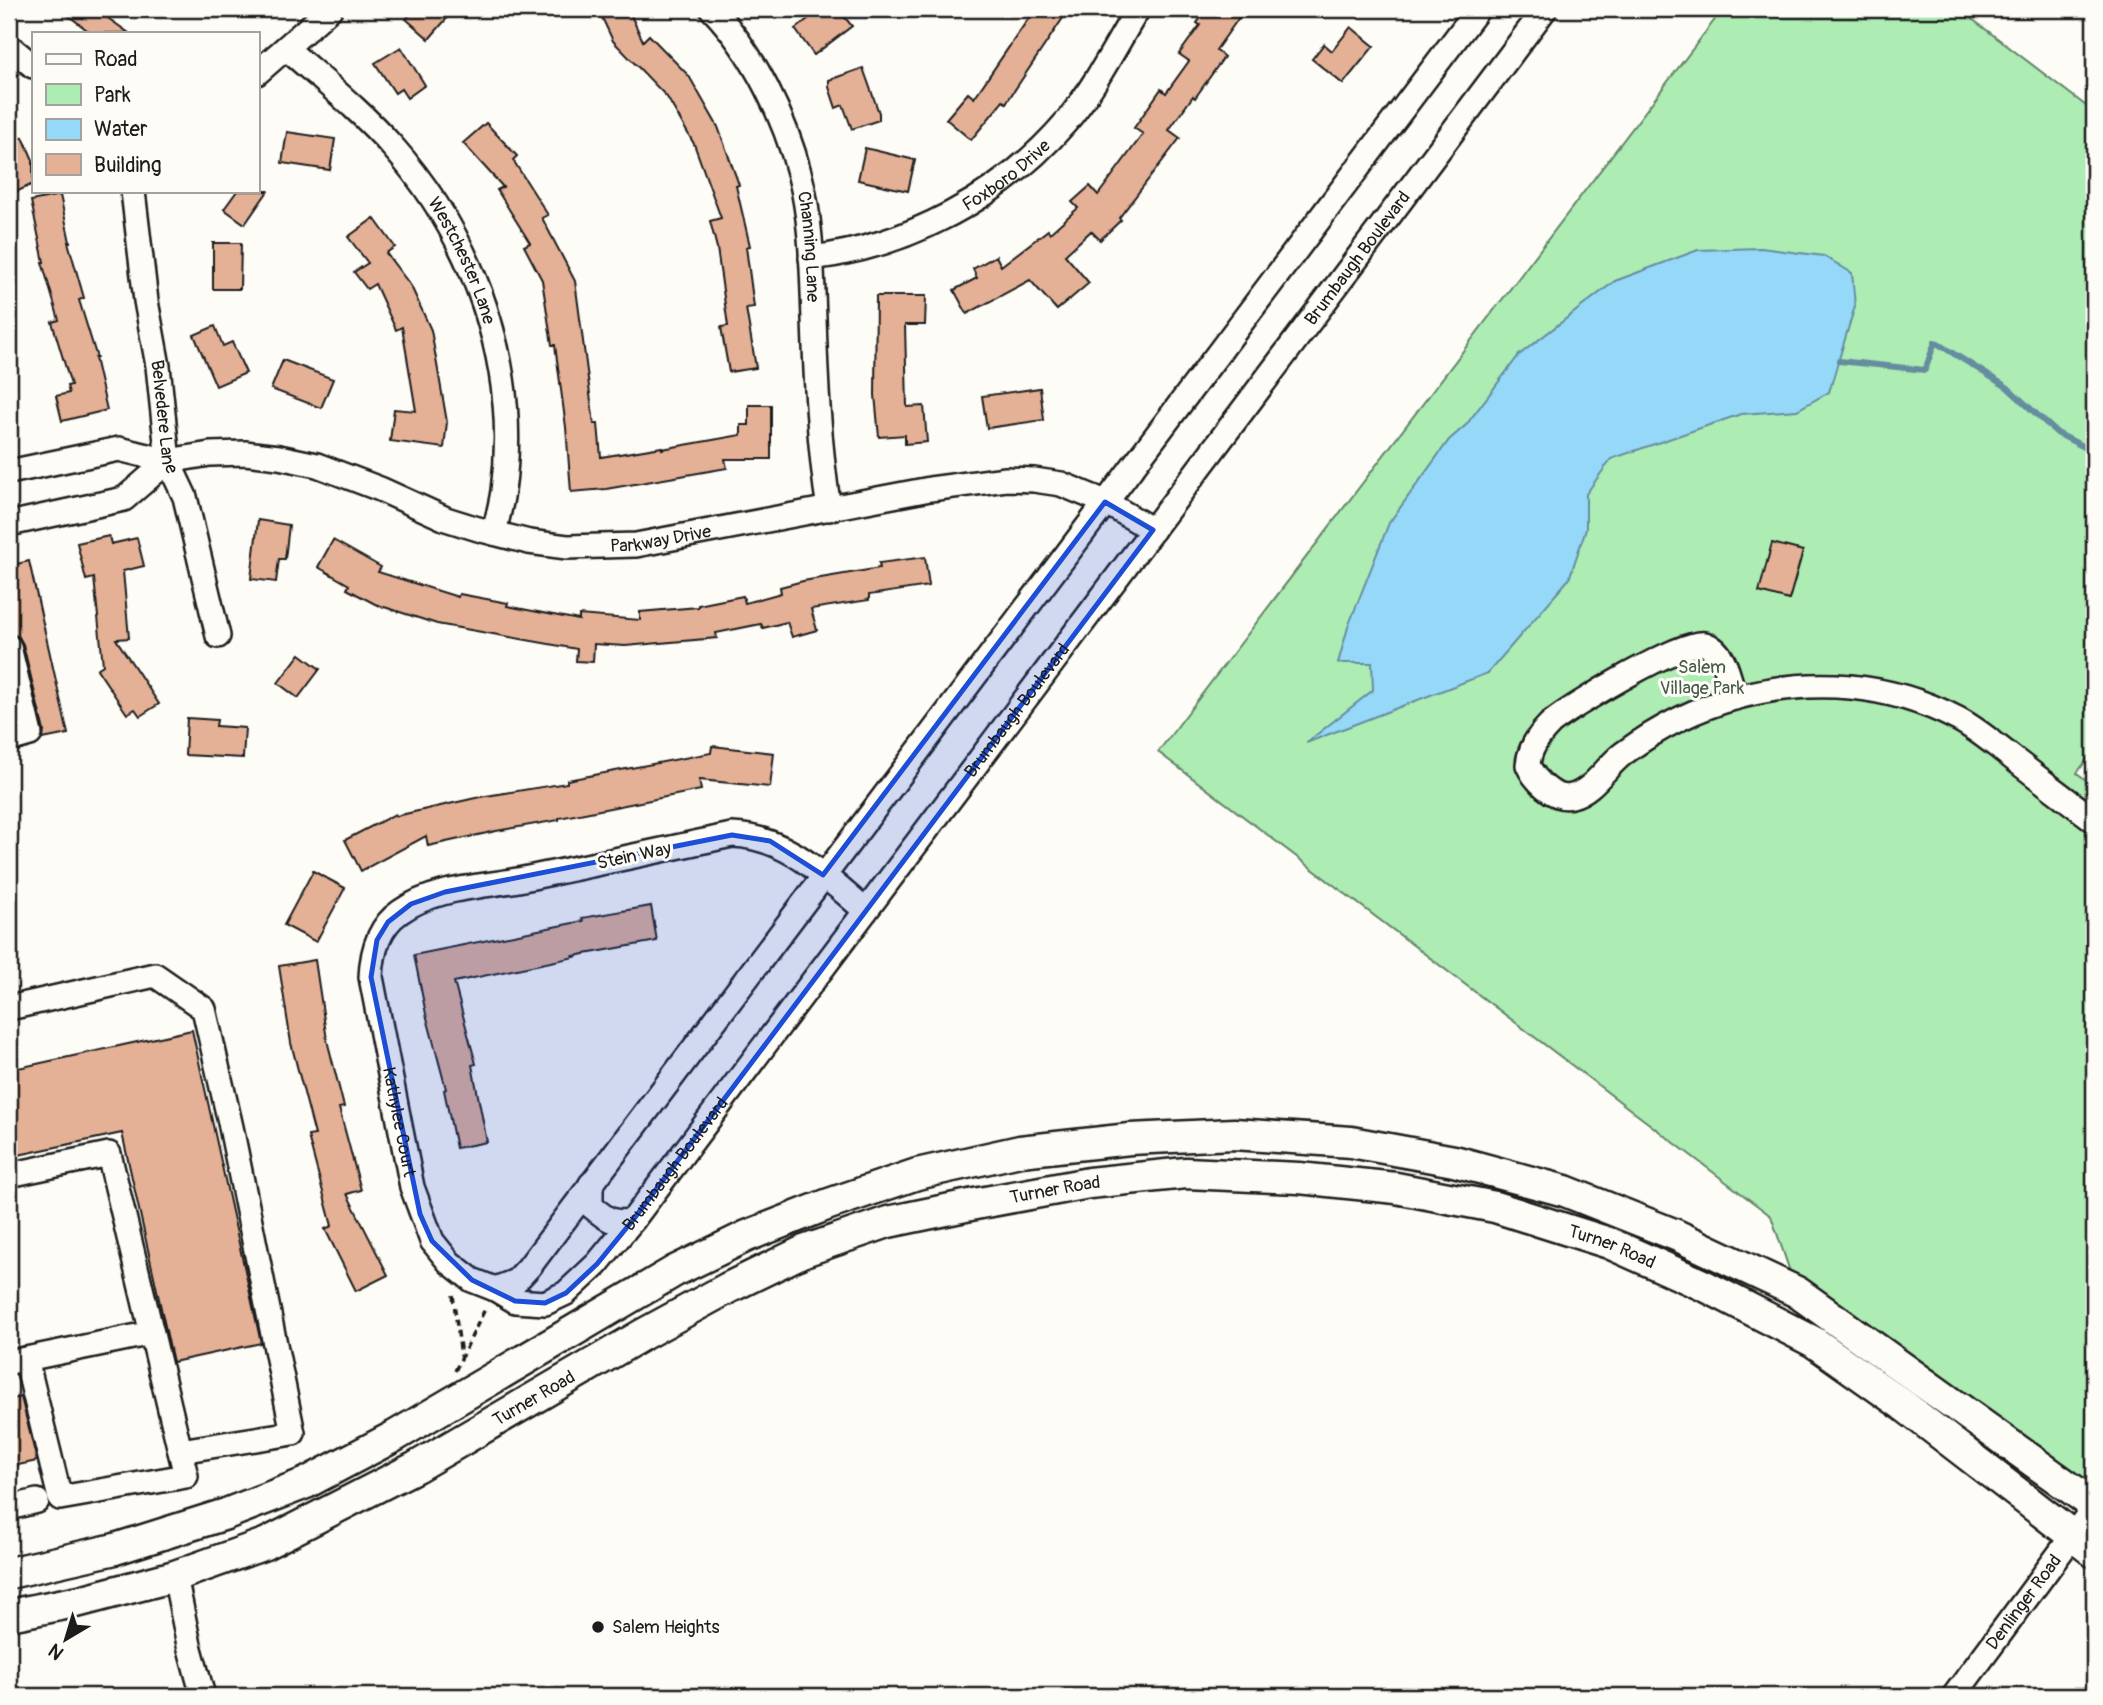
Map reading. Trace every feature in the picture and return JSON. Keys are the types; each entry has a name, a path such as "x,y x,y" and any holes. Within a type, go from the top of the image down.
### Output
{"main road":[{"name":"Turner Road","path":"9,1573 115,1549 237,1510 306,1483 436,1411 675,1271 747,1236 917,1174 1020,1151 1130,1139 1234,1134 1351,1142 1454,1161 1565,1191 1676,1234 1797,1292 2094,1506"},
{"name":"Turner Road","path":"9,1615 80,1601 175,1576 265,1544 416,1467 642,1335 728,1288 804,1251 888,1222 975,1203 1089,1183 1186,1173 1299,1178 1396,1188 1495,1207 1609,1243 1707,1287 1814,1342 1903,1405 2084,1545"}],"street":[{"path":"259,71 330,9"},
{"name":"Foxboro Drive","path":"811,258 865,248 907,234 967,205 1000,183 1065,123 1084,99 1138,9"},
{"path":"495,1289 516,1281 591,1184 1478,9"},
{"name":"Brumbaugh Boulevard","path":"591,1184 591,1206 606,1219 619,1223 633,1220 1545,9"},
{"name":"Channing Lane","path":"716,10 755,67 789,141 804,195 811,258 815,360 824,474 829,509"},
{"path":"9,46 32,65"},
{"name":"Westchester Lane","path":"286,48 370,122 394,148 454,233 472,271 487,312 500,366 505,408 503,492 494,533"},
{"name":"Belvedere Lane","path":"132,192 169,461 185,497 218,636"},
{"name":"Parkway Drive","path":"9,472 119,449 169,461 210,454 245,453 279,457 317,465 380,489 446,519 529,542 567,547 616,547 718,531 930,489 1006,479 1061,484 1105,502 1153,530"},
{"path":"9,524 124,499 169,461"},
{"path":"1735,698 1722,658 1717,651 1700,643 1687,645 1569,709 1549,725 1532,747 1528,765 1538,780 1551,791 1559,796 1570,797 1581,793 1623,754 1664,727 1696,711 1774,688 1818,684 1854,686 1889,692 1927,705 1973,728 2094,820"},
{"path":"9,647 30,734 9,740"},
{"name":"Stein Way","path":"388,922 411,904 445,892 520,880 732,835 751,835 788,849 866,911"},
{"name":"Kathylee Court","path":"388,922 377,940 371,977 412,1187 432,1241 449,1262 472,1280 515,1301 545,1303 566,1293 597,1264 633,1220"},
{"path":"9,1008 155,975 204,1009 231,1127 293,1433 180,1451"},
{"path":"9,1175 109,1154 152,1333 186,1476 60,1498 17,1360 152,1333"},
{"path":"9,1508 37,1502"},
{"name":"Denlinger Road","path":"1954,1696 2084,1545 2094,1506"},
{"path":"175,1576 189,1645 204,1696"}],"path":[{"path":"449,1262 461,1358"},
{"path":"436,1411 495,1289"}],"highlighted area":[{"path":"1105,502 1153,530 633,1220 597,1264 566,1293 545,1303 515,1301 472,1280 432,1241 420,1214 371,977 377,940 388,922 411,904 445,892 732,835 770,841 823,875"}],"green space":[{"name":"Salem Village Park","path":"1723,9 1959,9 2094,112 2094,750 2077,773 2094,786 2094,1505 1797,1292 1771,1216 1158,752"}],"water":[{"path":"1761,248 1824,256 1852,273 1855,306 1829,392 1797,410 1741,414 1611,459 1586,494 1586,529 1569,579 1488,673 1306,743 1373,690 1372,663 1338,663 1348,627 1389,523 1449,440 1466,425 1519,355 1615,281 1698,250"}],"building":[{"path":"60,9 95,9 128,32 90,32"},
{"path":"415,9 455,9 429,39 406,19"},
{"path":"598,9 628,9 643,41 649,35 689,76 718,127 739,185 736,186 750,246 746,247 754,307 746,308 756,368 729,372 721,327 728,326 717,248 710,221 721,218 694,144 667,97 613,41"},
{"path":"821,9 838,9 852,26 814,55 795,29"},
{"path":"1035,9 1056,9 1065,15 1006,103 1003,101 971,140 946,119 968,93 974,98"},
{"path":"1207,9 1245,9 1216,50 1224,57 1169,130 1180,138 1119,218 1121,220 1100,240 1091,231 1065,255 1089,283 1057,310 1030,280 967,314 954,290 977,278 973,269 996,256 1001,266 1048,230 1050,233 1078,208 1072,202 1090,186 1098,195 1143,134 1134,128 1161,89 1166,93 1189,61 1179,54 1200,25 1197,23"},
{"path":"1351,27 1374,46 1343,84 1312,59 1324,44 1332,51"},
{"path":"401,47 425,85 407,98 401,89 395,93 375,63"},
{"path":"863,68 879,120 852,129 843,105 836,108 829,80"},
{"path":"486,123 517,156 513,160 548,215 542,218 575,281 594,424 598,424 601,457 741,435 741,425 749,425 749,405 771,405 771,459 725,459 727,468 606,489 571,492 555,345 552,345 542,280 524,246 530,243 497,190 503,187 463,143"},
{"path":"287,132 335,139 330,170 282,163"},
{"path":"23,137 32,158 32,184 16,192 9,177 9,143"},
{"path":"865,148 915,160 908,191 858,180"},
{"path":"268,191 245,224 224,209 236,192"},
{"path":"60,195 68,242 84,298 79,300 97,358 107,410 62,421 56,396 69,393 67,386 71,385 52,322 59,320 42,262 31,201"},
{"path":"374,218 395,247 386,253 411,286 431,330 447,422 444,448 390,441 394,409 416,411 402,327 396,330 375,284 367,289 354,272 368,263 348,237"},
{"path":"213,243 241,243 240,289 213,289"},
{"path":"876,296 926,296 925,325 905,325 907,407 924,406 927,442 905,444 905,435 879,437 875,395"},
{"path":"215,326 223,346 232,342 246,373 216,386 194,335"},
{"path":"283,360 333,379 321,408 271,389"},
{"path":"1040,388 1044,420 987,428 982,396"},
{"path":"258,520 289,525 285,559 279,559 276,582 251,579"},
{"path":"109,536 111,544 137,538 144,566 123,571 129,638 116,639 159,704 140,716 135,709 127,714 97,669 103,665 94,578 86,580 77,543"},
{"path":"333,540 381,567 378,572 458,597 459,594 508,603 507,606 579,620 579,615 640,620 640,612 698,607 743,596 745,603 781,593 780,587 803,581 880,568 879,563 925,557 929,586 869,595 869,600 811,609 817,630 792,637 787,622 763,628 761,624 716,633 717,638 625,646 594,644 593,662 576,661 577,649 437,624 375,604 347,589 349,585 318,567"},
{"path":"1772,543 1803,551 1789,600 1759,592"},
{"path":"29,561 68,734 43,739 44,731 23,644 19,637 11,633 9,622 9,566"},
{"path":"300,654 320,669 298,698 278,683"},
{"path":"187,718 217,720 216,726 245,728 243,758 185,755"},
{"path":"712,746 774,753 770,787 699,780 701,790 559,820 428,846 426,836 361,871 345,840 395,814 396,816 480,797 567,783 567,780 711,753"},
{"path":"313,871 345,888 316,942 284,925"},
{"path":"651,906 657,941 454,982 476,1064 472,1065 487,1142 456,1148 444,1090 446,1089 414,955 583,921 582,918"},
{"path":"315,960 327,1040 344,1107 339,1108 361,1190 347,1194 388,1275 356,1291 325,1229 332,1226 308,1136 315,1135 291,1043 279,966"},
{"path":"192,1030 261,1343 173,1362 122,1133 9,1157 9,1070"},
{"path":"21,1397 37,1461 9,1467 9,1400"}],"waterway":[{"path":"1839,361 1925,370 1935,342 2007,387 2057,433 2094,452"}],"place":[{"name":"Salem Heights","path":"598,1627"}]}
